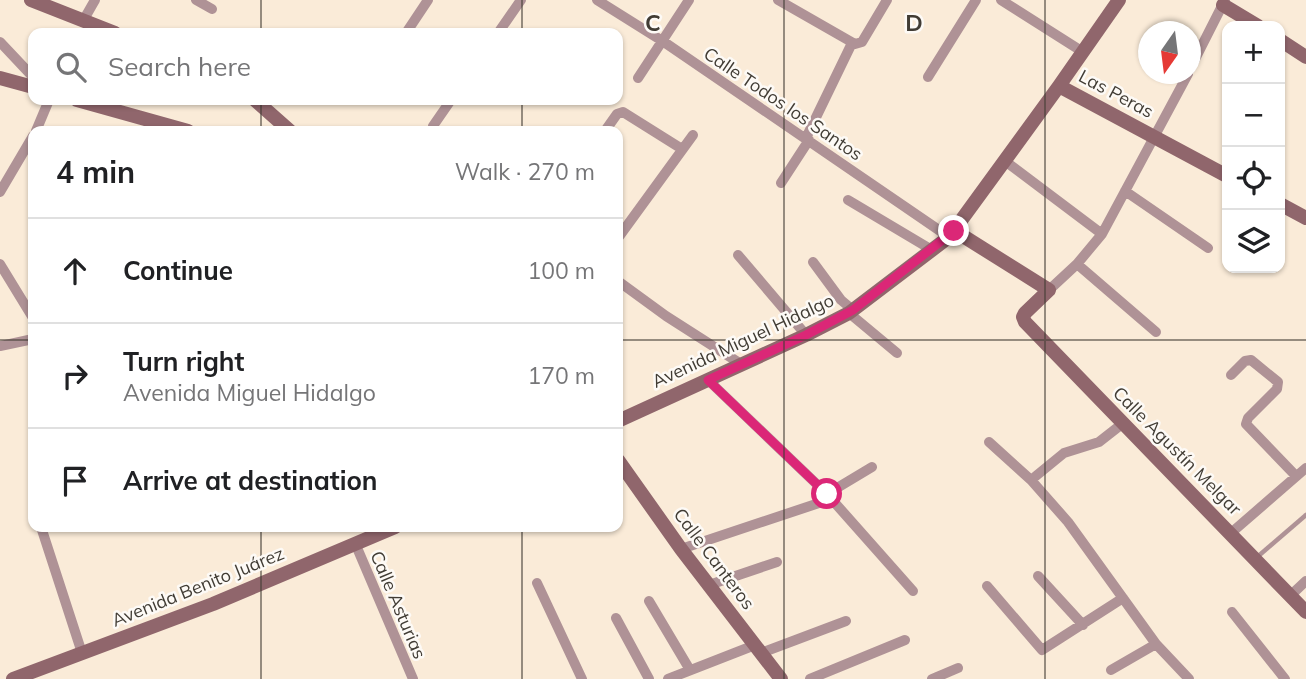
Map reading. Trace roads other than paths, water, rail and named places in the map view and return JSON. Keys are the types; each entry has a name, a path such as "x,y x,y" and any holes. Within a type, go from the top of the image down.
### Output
{"street":[{"path":"31,0 102,28"},
{"path":"83,21 95,0"},
{"path":"196,0 212,9"},
{"path":"409,28 428,0"},
{"path":"501,28 521,0"},
{"name":"Calle Todos los Santos","path":"597,0 952,234"},
{"path":"638,78 689,0"},
{"path":"778,0 855,43"},
{"path":"781,183 807,139 855,43 887,0"},
{"path":"928,77 976,0"},
{"path":"1000,0 1083,52"},
{"name":"Avenida Miguel Hidalgo","path":"623,419 806,335 851,311 952,234 1119,0"},
{"path":"1201,49 1224,2 1251,21"},
{"path":"0,42 28,72"},
{"path":"1285,43 1306,57"},
{"path":"0,78 28,86"},
{"path":"952,234 1049,290 1077,264 1102,234 1183,84"},
{"name":"Las Peras","path":"1059,86 1222,173"},
{"path":"38,126 47,105"},
{"path":"93,105 154,126"},
{"path":"260,105 284,126"},
{"path":"433,126 448,105"},
{"path":"609,126 617,114 624,112 682,149"},
{"path":"623,231 693,135"},
{"path":"0,192 28,144"},
{"path":"1005,161 1102,234"},
{"path":"1125,191 1208,248"},
{"path":"848,200 932,250"},
{"path":"1285,207 1306,218"},
{"path":"738,255 806,335"},
{"path":"813,262 851,311 897,353"},
{"path":"1077,264 1156,332"},
{"path":"1,267 28,310"},
{"path":"623,285 741,364"},
{"name":"Calle Agustín Melgar","path":"1049,290 1023,317 1122,424 1306,612"},
{"path":"0,346 28,340"},
{"path":"1231,375 1245,361 1251,359 1278,382 1277,389 1248,418 1246,424 1296,477"},
{"path":"708,380 829,496 913,592"},
{"path":"1031,480 1064,453 1099,442 1122,424"},
{"path":"989,442 1031,480 1068,522 1156,643 1189,679"},
{"name":"Calle Canteros","path":"623,467 681,549 781,679"},
{"path":"681,549 829,496 872,467"},
{"path":"1231,533 1306,468"},
{"path":"43,532 82,653"},
{"name":"Avenida Benito Juárez","path":"13,679 213,604 376,532"},
{"name":"Calle Asturias","path":"355,543 412,679"},
{"path":"709,585 777,562"},
{"path":"1038,576 1083,625"},
{"path":"1290,596 1306,581"},
{"path":"537,583 582,679"},
{"path":"987,586 1040,650 1045,650 1123,598"},
{"path":"649,601 690,670"},
{"path":"1232,612 1285,679"},
{"path":"616,618 649,679"},
{"path":"668,679 846,621"},
{"path":"810,679 905,640"},
{"path":"1111,670 1156,643"},
{"path":"932,679 958,668"}],"lane":[{"path":"1255,559 1306,515"}]}
